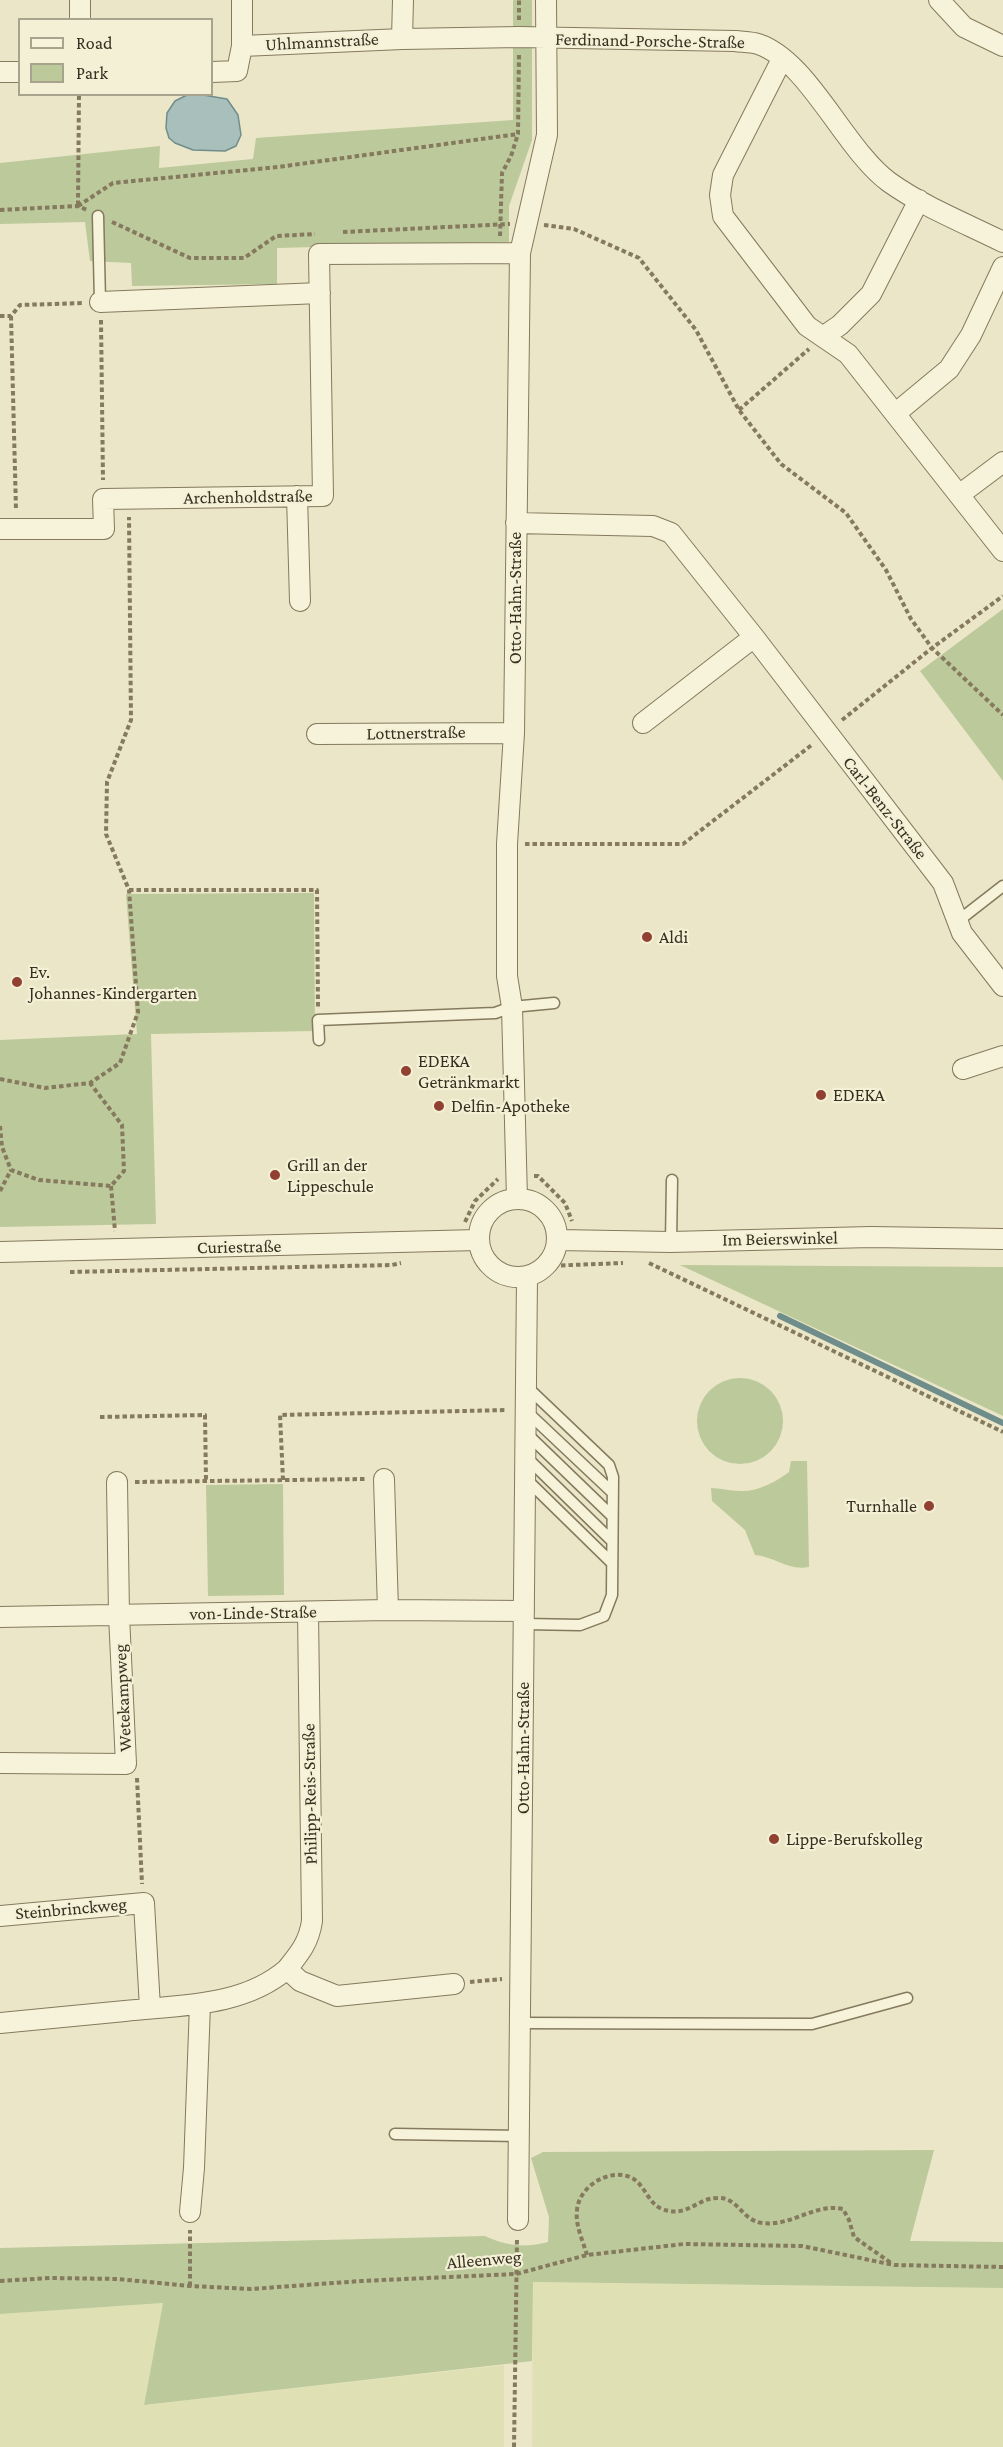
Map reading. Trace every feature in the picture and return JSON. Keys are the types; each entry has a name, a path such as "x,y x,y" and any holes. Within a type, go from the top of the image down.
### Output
{"street":[{"path":"80,0 80,18"},
{"name":"Uhlmannstraße","path":"213,72 237,71 242,46 242,0"},
{"name":"Uhlmannstraße","path":"402,39 403,0"},
{"name":"Otto-Hahn-Straße","path":"517,1199 512,1007 507,976 507,844 514,733 520,253 547,135 546,0"},
{"path":"939,0 964,27 1003,46"},
{"name":"Uhlmannstraße","path":"242,46 402,39 545,38"},
{"name":"Ferdinand-Porsche-Straße","path":"545,38 735,41 758,44 782,58 799,75 867,162 889,182 919,200 1003,242"},
{"path":"782,58 723,175 720,195 723,216 807,326 848,354 1003,551"},
{"path":"0,72 18,72"},
{"path":"824,336 840,325 871,294 919,200"},
{"name":"Archenholdstraße","path":"103,499 323,496 320,254 520,253"},
{"path":"896,413 949,369 971,334 1003,267"},
{"path":"100,302 320,293"},
{"path":"960,495 1003,462"},
{"path":"297,496 300,601"},
{"path":"8,529 104,529 103,499"},
{"name":"Carl-Benz-Straße","path":"516,524 653,526 671,533 943,883 962,933 1003,986"},
{"path":"643,723 754,637"},
{"name":"Lottnerstraße","path":"317,734 514,733"},
{"path":"963,1069 1003,1056"},
{"path":"517,1199 529,1200 540,1206 549,1214 566,1240 546,1266 527,1277 516,1278 494,1270 480,1251 478,1240 485,1216 505,1201 517,1199"},
{"name":"Im Beierswinkel","path":"566,1240 671,1242 871,1237 1003,1239"},
{"name":"Curiestraße","path":"0,1252 478,1240"},
{"name":"Otto-Hahn-Straße","path":"518,2220 527,1277"},
{"path":"384,1479 387,1610"},
{"path":"117,1482 119,1615"},
{"name":"von-Linde-Straße","path":"0,1617 387,1610 524,1618"},
{"name":"Philipp-Reis-Straße","path":"0,2023 200,2004 254,1991 271,1983 303,1950 309,1937 312,1921 308,1612"},
{"name":"Wetekampweg","path":"0,1763 126,1764 119,1615"},
{"name":"Steinbrinckweg","path":"0,1916 144,1903 150,2008"},
{"path":"287,1969 300,1981 337,1996 454,1984"},
{"path":"190,2212 194,2168 200,2004"}],"lane":[{"path":"98,216 100,302"},
{"path":"958,921 1003,886"},
{"path":"319,1040 318,1020 495,1013 512,1007 554,1003"},
{"path":"671,1242 672,1180"},
{"path":"524,1618 580,1625 604,1616 612,1595 613,1477 609,1465 525,1385"},
{"path":"525,1409 612,1492"},
{"path":"525,1432 612,1516"},
{"path":"525,1455 612,1540"},
{"path":"525,1478 612,1563"},
{"path":"521,2023 812,2024 907,1998"},
{"path":"395,2133 520,2136"}],"path":[{"path":"78,206 79,96"},
{"path":"78,206 113,183 278,167 518,134"},
{"path":"0,210 78,206 190,258 244,258 276,236 323,234"},
{"path":"335,233 527,224 574,229 639,258 696,330 739,410 781,464 846,513 886,570 911,619 932,648 1003,715"},
{"path":"8,529 11,316 20,305 100,302 103,499"},
{"path":"0,316 11,316"},
{"path":"739,410 824,336"},
{"path":"0,1079 45,1088 90,1083 120,1063 138,1012 129,890 106,834 107,782 131,720 128,499"},
{"path":"507,844 683,844 827,733 932,648 1003,596"},
{"path":"129,890 317,890 318,1020"},
{"path":"90,1083 122,1125 124,1171 111,1186 115,1231"},
{"path":"0,1126 2,1147 11,1170 39,1180 111,1186"},
{"path":"0,1191 11,1170"},
{"path":"456,1222 467,1222 475,1201 503,1175 516,1178 538,1176 565,1203 573,1223 566,1240"},
{"path":"103,1231 126,1230"},
{"path":"546,1266 629,1263"},
{"path":"640,1263 651,1263 1003,1432"},
{"path":"282,1480 280,1415 525,1409"},
{"path":"100,1417 205,1415 206,1481"},
{"path":"117,1482 384,1479"},
{"path":"126,1764 137,1764 140,1867 144,1903"},
{"path":"454,1984 521,1977"},
{"path":"587,2255 578,2226 577,2208 588,2188 602,2178 620,2174 634,2179 648,2198 660,2208 676,2211 687,2211 705,2200 718,2198 733,2201 750,2221 766,2224 783,2222 831,2206 843,2209 854,2237 894,2265"},
{"path":"190,2212 190,2286"},
{"path":"514,2447 518,2220"},
{"name":"Alleenweg","path":"0,2281 51,2278 118,2279 251,2289 516,2274 587,2255 684,2244 802,2246 894,2265 1003,2267"}],"green space":[{"path":"513,0 532,0 532,140 509,206 509,242 277,248 277,284 132,286 131,263 90,261 85,222 0,224 0,163 160,146 159,168 253,159 256,138 513,120"},
{"path":"1003,609 1003,781 920,671"},
{"path":"314,893 315,1031 151,1034 156,1224 0,1227 0,1040 137,1034 126,894"},
{"path":"680,1265 1003,1267 1003,1416"},
{"path":"740,1378 757,1381 771,1390 780,1404 783,1421 780,1438 771,1452 757,1461 740,1464 723,1461 709,1452 700,1438 697,1421 700,1404 709,1390 723,1381"},
{"path":"791,1461 807,1461 809,1567 802,1568 755,1555 745,1530 712,1501 711,1488 746,1491 760,1488 789,1472"},
{"path":"283,1484 284,1595 208,1596 206,1485"},
{"path":"934,2150 910,2241 1003,2242 1003,2288 533,2282 532,2361 144,2405 163,2303 0,2314 0,2248 485,2236 516,2245 548,2242 549,2217 531,2158 543,2152"},
{"path":"533,2282 1003,2288 1003,2447 532,2447"},
{"path":"163,2303 144,2405 504,2365 504,2447 0,2447 0,2314"}],"water":[{"path":"185,96 227,99 238,115 241,135 236,146 225,151 193,150 175,143 169,138 166,128 167,113 175,101"}],"waterway":[{"path":"780,1316 1003,1423"}],"place":[{"name":"Aldi","path":"647,937"},
{"name":"Ev. Johannes-Kindergarten","path":"17,982"},
{"name":"EDEKA Getränkmarkt","path":"406,1071"},
{"name":"EDEKA","path":"821,1095"},
{"name":"Delfin-Apotheke","path":"439,1106"},
{"name":"Grill an der Lippeschule","path":"275,1175"},
{"name":"Turnhalle","path":"929,1506"},
{"name":"Lippe-Berufskolleg","path":"774,1839"}]}
